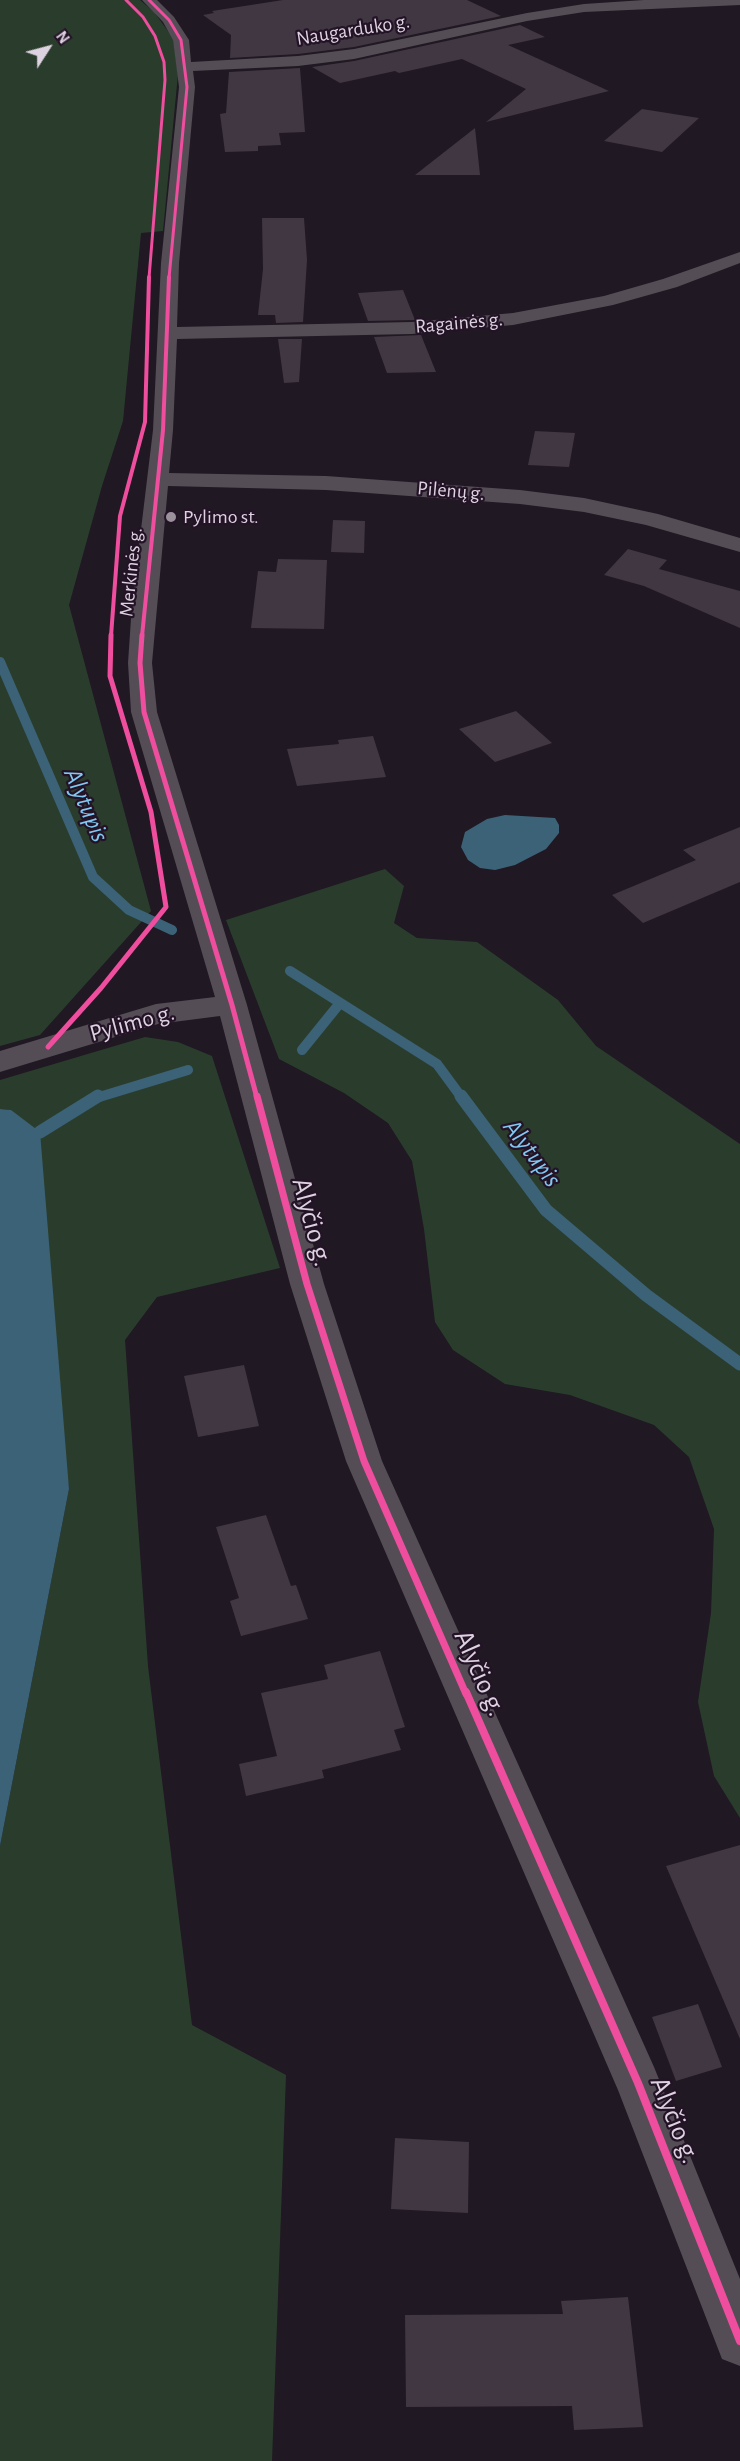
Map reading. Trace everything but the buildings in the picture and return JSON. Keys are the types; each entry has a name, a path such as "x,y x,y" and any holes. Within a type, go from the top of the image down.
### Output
{"street":[{"name":"Merkinės g.","path":"149,0 169,20 181,40 187,87 170,263 164,430 144,604 140,663 144,712 232,1005"},
{"name":"Naugarduko g.","path":"185,67 298,61 354,54 527,17 584,8 740,2"},
{"name":"Ragainės g.","path":"168,333 412,327 513,319 606,301 670,283 740,257"},
{"name":"Pilėnų g.","path":"157,479 326,483 520,497 584,505 650,519 740,545"},
{"name":"Pylimo g.","path":"0,1062 156,1014 232,1005"},
{"name":"Alyčio g.","path":"232,1005 307,1284 364,1461 638,2083 740,2342"}],"green space":[{"path":"0,0 140,0 154,12 173,38 178,74 163,231 141,233 123,421 102,486 69,605 151,911 40,1035 0,1046"},
{"path":"385,869 404,886 394,923 417,938 477,942 558,1000 596,1046 740,1144 740,1818 714,1776 698,1702 711,1613 714,1529 689,1457 654,1425 570,1395 505,1384 453,1350 435,1322 424,1229 412,1161 388,1123 344,1093 279,1059 226,920"},
{"path":"145,1037 178,1042 212,1056 280,1268 157,1297 125,1340 148,1666 192,2025 286,2075 272,2461 0,2461 0,1846 69,1489 11,1110 0,1109 0,1080"}],"water":[{"path":"505,815 555,818 559,825 559,833 546,849 515,865 495,870 480,868 468,860 461,847 465,832 487,819"},
{"path":"0,1109 11,1110 40,1132 69,1489 0,1846"}],"waterway":[{"name":"Alytupis","path":"0,662 93,877 129,910 172,930"},
{"name":"Alytupis","path":"290,971 437,1064 462,1098"},
{"path":"302,1050 340,1003"},
{"path":"96,1098 188,1070"},
{"path":"40,1132 98,1096"},
{"name":"Alytupis","path":"461,1096 546,1210 646,1295 740,1364"}],"cycle path":[{"path":"48,1047 101,988 166,907 151,812 110,676 111,610 120,516 145,422 149,266 165,80 164,62 155,36 143,17 126,0"},
{"path":"149,0 169,20 181,40 187,87 170,263 163,430 144,604 140,663 144,712 232,1005 307,1284 364,1461 638,2083 740,2341"}],"place":[{"name":"Pylimo st.","path":"171,517"}]}
